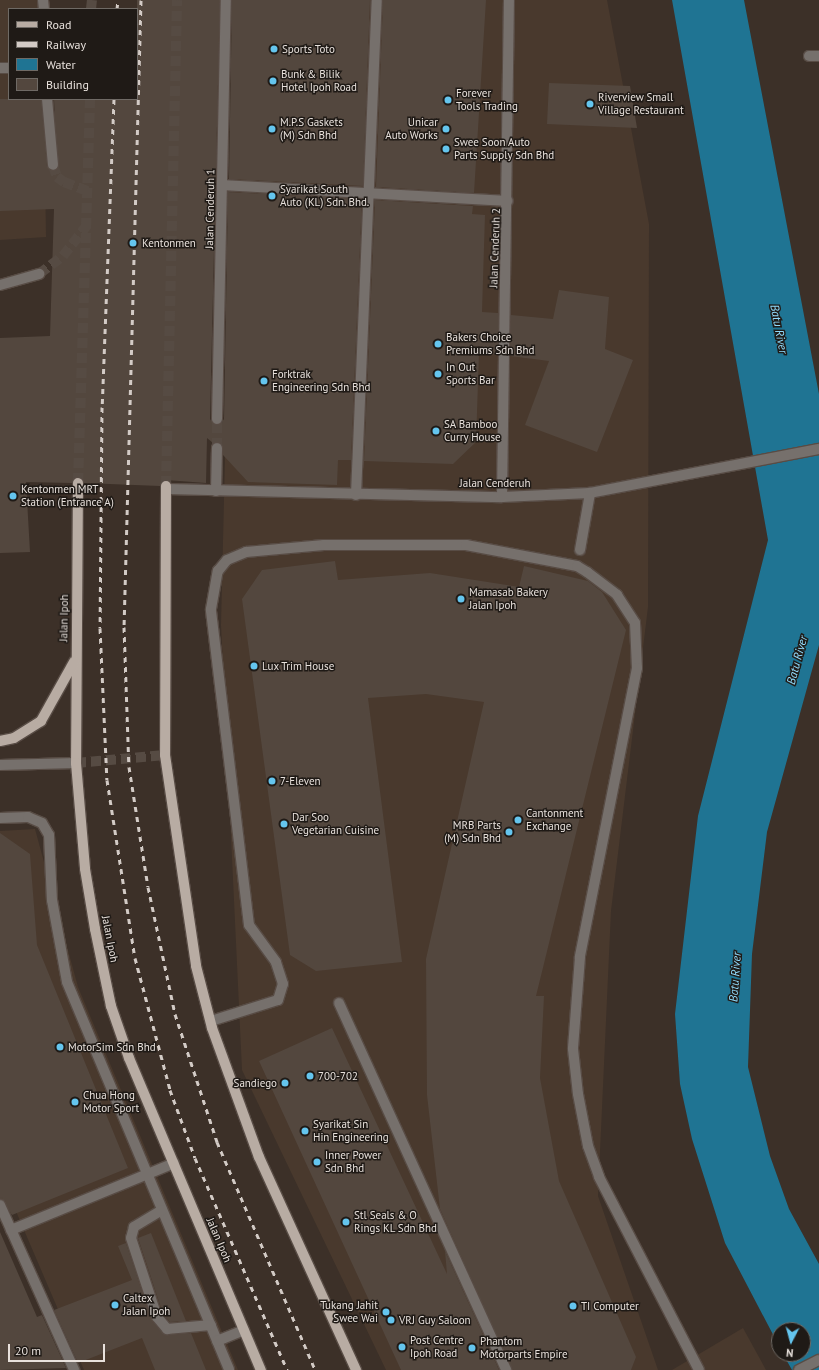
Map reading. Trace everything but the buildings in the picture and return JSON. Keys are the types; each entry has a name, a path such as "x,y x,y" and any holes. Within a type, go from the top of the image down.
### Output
{"main road":[{"name":"Jalan Ipoh","path":"78,483 75,660 76,763 85,869 111,1006 174,1163 261,1370"},
{"path":"167,488 165,755 181,878 210,1021 259,1157 356,1370"},
{"path":"0,741 14,738 40,721 75,660"}],"street":[{"name":"Jalan Cenderuh 1","path":"217,419 226,0"},
{"path":"356,495 377,0"},
{"name":"Jalan Cenderuh 2","path":"502,497 508,201 509,0"},
{"path":"47,100 53,165"},
{"path":"222,185 369,196 508,201"},
{"path":"0,285 39,274"},
{"path":"216,491 217,448"},
{"name":"Jalan Cenderuh","path":"167,488 356,495 502,497 590,493 819,448"},
{"path":"580,550 590,493"},
{"path":"210,1021 278,1000 283,984 276,962 249,925 211,609 218,571 227,560 246,552 324,545 452,544 578,566 587,572 617,595 635,623 636,668 580,957 573,1049 578,1094 588,1146 599,1176 699,1370"},
{"path":"0,765 76,763"},
{"path":"0,818 28,817 42,823 49,835 52,900 68,982 229,1370"},
{"path":"339,1003 506,1370"},
{"path":"11,1230 174,1163"},
{"path":"0,1205 74,1370"},
{"path":"162,1210 134,1227 131,1238 156,1317 167,1329 211,1325"},
{"path":"217,1341 244,1330"},
{"path":"799,1370 819,1360"}],"shaded area":[{"path":"0,0 43,0 43,8 8,8 8,100 44,100 46,237 0,240"},
{"path":"236,0 607,0 649,224 648,607 611,911 598,1196 658,1370 386,1370 242,1070 221,625"},
{"path":"35,829 78,987 238,1370 84,1370 0,1174 0,831"},
{"path":"743,1328 766,1370 672,1370"}],"water":[{"name":"Batu River","path":"672,0 744,0 819,394 819,645 767,832 752,954 748,1067 770,1156 789,1209 819,1264 819,1370 792,1370 788,1362 811,1362 811,1322 771,1322 771,1331 725,1243 692,1139 680,1084 675,1014 698,816 768,540"}],"tunnel":[{"path":"91,8 92,0"},
{"path":"166,486 177,0"},
{"path":"78,483 90,100"},
{"path":"53,165 57,177 64,182 88,191"},
{"path":"39,274 63,256 88,224"},
{"path":"217,419 217,448"},
{"path":"76,763 165,755"}],"railway":[{"path":"117,8 118,0"},
{"path":"141,0 124,627 129,767 148,887 175,1014 217,1142 315,1370"},
{"path":"114,100 102,407 100,628 107,780 135,958 170,1090 195,1158 287,1370"}],"place":[{"name":"Sports Toto","path":"274,49"},
{"name":"Bunk & Bilik Hotel Ipoh Road","path":"273,81"},
{"name":"Forever Tools Trading","path":"448,100"},
{"name":"Riverview Small Village Restaurant","path":"590,104"},
{"name":"M.P.S Gaskets (M) Sdn Bhd","path":"272,129"},
{"name":"Unicar Auto Works","path":"446,129"},
{"name":"Swee Soon Auto Parts Supply Sdn Bhd","path":"446,149"},
{"name":"Syarikat South Auto (KL) Sdn. Bhd.","path":"272,196"},
{"name":"Kentonmen","path":"133,243"},
{"name":"Bakers Choice Premiums Sdn Bhd","path":"438,344"},
{"name":"In Out Sports Bar","path":"438,374"},
{"name":"Forktrak Engineering Sdn Bhd","path":"264,381"},
{"name":"SA Bamboo Curry House","path":"436,431"},
{"name":"Kentonmen MRT Station (Entrance A)","path":"13,496"},
{"name":"Mamasab Bakery Jalan Ipoh","path":"461,599"},
{"name":"Lux Trim House","path":"254,666"},
{"name":"7-Eleven","path":"272,781"},
{"name":"Cantonment Exchange","path":"518,820"},
{"name":"Dar Soo Vegetarian Cuisine","path":"284,824"},
{"name":"MRB Parts (M) Sdn Bhd","path":"509,832"},
{"name":"MotorSim Sdn Bhd","path":"60,1047"},
{"name":"700-702","path":"310,1076"},
{"name":"Sandiego","path":"285,1083"},
{"name":"Chua Hong Motor Sport","path":"75,1102"},
{"name":"Syarikat Sin Hin Engineering","path":"305,1131"},
{"name":"Inner Power Sdn Bhd","path":"317,1162"},
{"name":"Stl Seals & O Rings KL Sdn Bhd","path":"346,1222"},
{"name":"Caltex Jalan Ipoh","path":"115,1305"},
{"name":"TI Computer","path":"573,1306"},
{"name":"Tukang Jahit Swee Wai","path":"386,1312"},
{"name":"VRJ Guy Saloon","path":"391,1320"},
{"name":"Post Centre Ipoh Road","path":"402,1347"},
{"name":"Phantom Motorparts Empire","path":"472,1348"}]}
